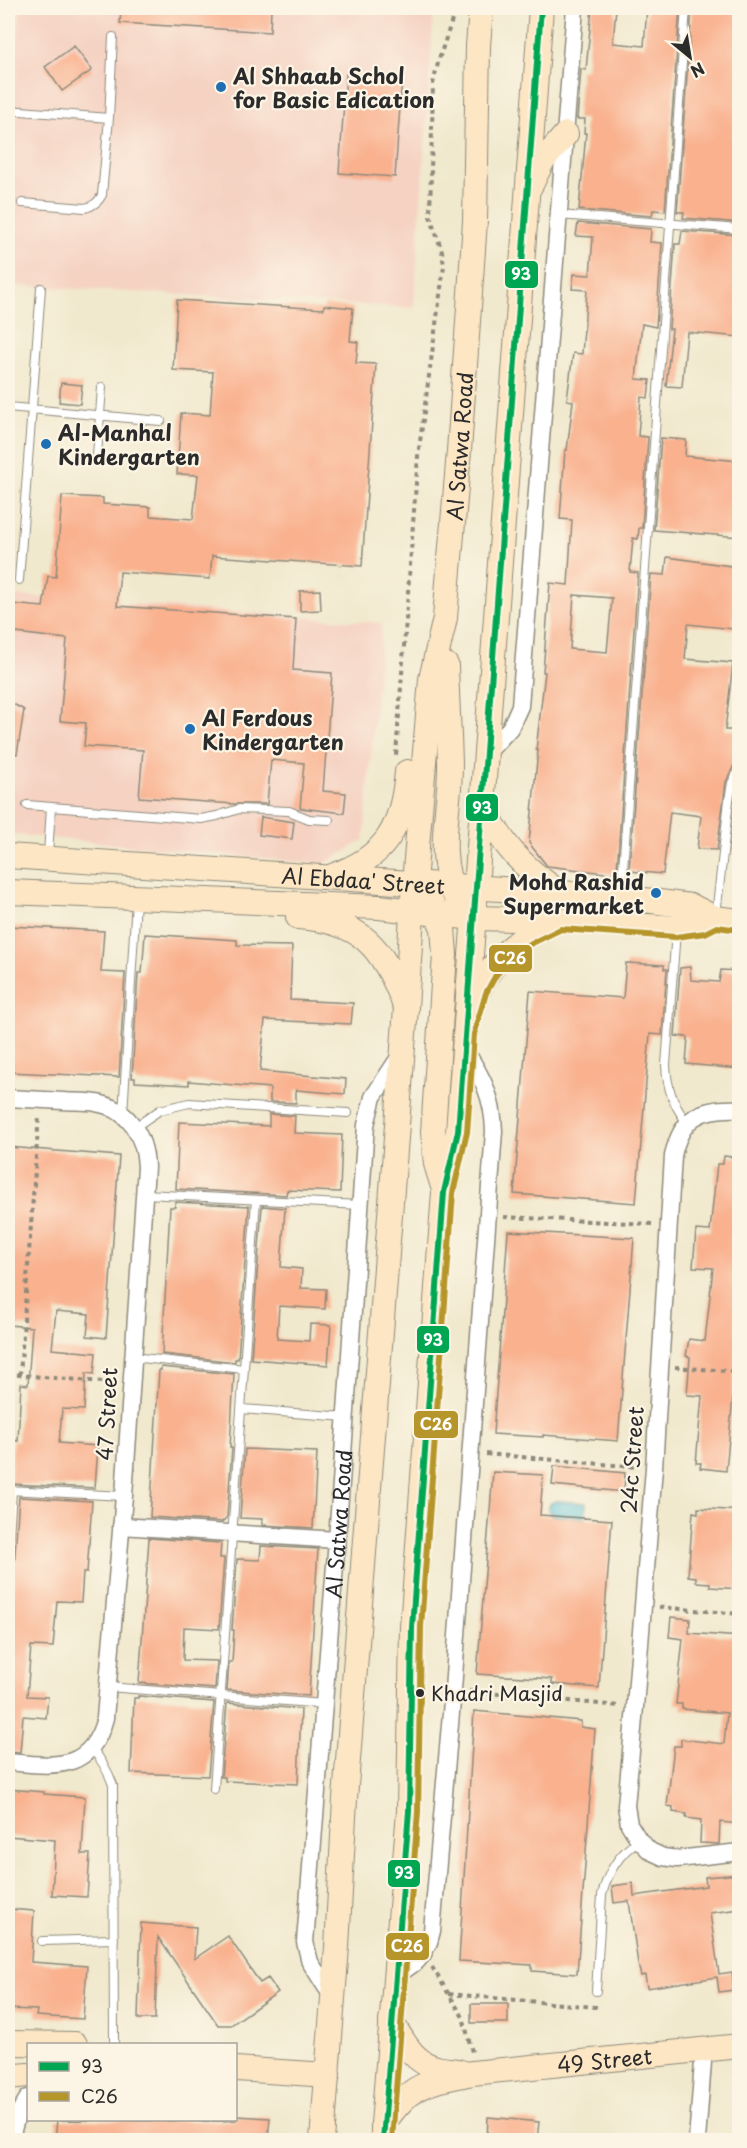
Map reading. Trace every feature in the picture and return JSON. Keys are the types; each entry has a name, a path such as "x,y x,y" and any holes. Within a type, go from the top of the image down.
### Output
{"main road":[{"name":"Al Satwa Road","path":"322,2140 345,1799 414,883 431,679 445,618 475,221 478,45 481,8"},
{"path":"383,2136 408,1810 411,1627 444,1192 458,1131 540,8"},
{"path":"527,195 542,162 566,134"},
{"path":"327,878 347,871 368,859 385,843 398,824 405,801 416,674 423,654 445,618"},
{"path":"445,618 450,763 444,860 450,886 465,912 473,918"},
{"path":"482,804 495,830 512,854 535,876 561,893"},
{"name":"Al Ebdaa' Street","path":"8,856 620,897 691,906 715,918 740,921"},
{"path":"414,883 432,903 443,928 445,955 433,1132 436,1164 444,1192"},
{"name":"Al Ebdaa' Street","path":"8,892 379,907 473,918 560,920 676,928 690,927 715,918"},
{"path":"221,901 247,914 320,919 340,924 359,934 375,947 387,964 406,1008"},
{"path":"464,1040 478,991 489,970 521,939 560,920"},
{"name":"49 Street","path":"391,2021 406,2045 419,2060 436,2068 471,2074"},
{"path":"8,2043 27,2043"},
{"name":"49 Street","path":"383,2136 399,2102 413,2090 430,2082 471,2074 740,2046"},
{"path":"237,2069 328,2076"},
{"path":"8,2077 27,2075"}],"street":[{"path":"486,754 510,728 520,706 575,8"},
{"path":"395,1977 423,1954 432,1931 453,1690 488,1216 494,1116 487,1088 464,1040"},
{"name":"Al Satwa Road","path":"333,1998 310,1962 305,1942 337,1540 367,1113 377,1088 402,1052"},
{"path":"8,1098 96,1103 111,1107 129,1121"},
{"path":"687,1123 701,1113 717,1108 740,1109"},
{"name":"47 Street","path":"92,1749 101,1734 108,1687 145,1194 146,1153 129,1121"},
{"name":"24c Street","path":"645,1845 629,1824 626,1806 654,1468 673,1156 677,1139 687,1123"},
{"path":"121,1526 337,1540"},
{"path":"8,1762 63,1765 78,1759 92,1749"},
{"path":"645,1845 663,1857 677,1859 740,1852"},
{"path":"697,2140 704,2049"},
{"path":"10,2140 17,2116 27,2100"}],"lane":[{"path":"620,897 686,8"},
{"path":"22,203 85,208 97,202 102,195 113,37"},
{"path":"8,110 109,118"},
{"path":"559,215 740,229"},
{"path":"19,580 40,288"},
{"path":"97,456 102,387"},
{"path":"8,407 161,421"},
{"path":"715,918 729,800 732,783 740,768"},
{"path":"27,805 201,819 239,809 290,811 309,819 329,820"},
{"path":"48,859 51,807"},
{"path":"136,898 129,1121 174,1105 189,1103 348,1113"},
{"path":"676,928 666,1072 670,1096 687,1123"},
{"path":"145,1194 361,1205"},
{"path":"214,1789 256,1200"},
{"path":"132,1357 244,1369"},
{"path":"242,1409 346,1417"},
{"path":"8,1553 10,1490 124,1497"},
{"path":"108,1687 324,1704"},
{"path":"92,1749 101,1759 113,1785 114,2043"},
{"path":"596,1991 602,1895 605,1882 618,1858 645,1845"},
{"path":"42,1941 114,1939"}],"path":[{"path":"395,762 418,456 444,266 442,251 430,216 433,84 456,8"},
{"path":"20,1375 40,1100"},
{"path":"488,1216 668,1224"},
{"path":"660,1366 740,1372"},
{"path":"8,1374 130,1384"},
{"path":"470,1453 654,1468"},
{"path":"643,1606 740,1614"},
{"path":"453,1690 635,1707"},
{"path":"423,1954 463,2017 472,2047 471,2074"},
{"path":"448,1994 595,2007 596,1991"}],"shaded area":[{"name":"Al Shhaab Schol for Basic Edication","path":"20,8 434,8 414,308 8,285 8,166"},
{"name":"Al Ferdous Kindergarten","path":"8,595 382,623 364,840 324,864 8,834"}],"water":[{"path":"555,1501 586,1503 585,1518 554,1516 548,1509"}],"building":[{"path":"121,8 271,8 270,32 120,23"},
{"path":"592,8 616,8 613,43 644,46 647,8 680,8 665,211 653,210 652,216 579,210 586,133 584,133 585,119 577,119 581,69 586,70"},
{"path":"692,8 740,8 740,101 736,132 740,132 740,223 683,218 684,212 677,212"},
{"path":"74,46 92,70 62,91 45,67"},
{"path":"346,74 402,78 395,177 339,173"},
{"path":"578,223 651,229 650,242 662,243 656,327 642,324 636,379 650,380 648,398 641,397 638,436 648,437 642,528 639,528 638,539 633,538 630,572 638,573 617,870 613,870 613,874 547,866 529,843 545,672 543,672 550,583 568,585 572,520 560,519 565,450 567,450 573,401 567,400 573,353 582,354 587,290 572,289 574,274 590,275 593,237 576,236","holes":["574,595 612,598 607,652 570,649"]},
{"path":"682,231 740,235 740,337 687,332 682,387 666,386 672,329 669,329 675,244 680,244"},
{"path":"177,300 324,309 324,305 353,308 350,341 358,342 356,363 376,364 362,566 212,556 210,579 120,572 117,606 296,619 293,670 332,673 323,791 346,793 344,813 300,808 304,763 271,760 267,804 233,804 139,797 143,750 84,746 86,723 60,721 67,639 8,632 11,604 43,607 48,576 56,577 62,496 103,498 103,504 150,507 150,516 193,519 198,475 177,474 181,413 210,415 213,372 173,370"},
{"path":"61,383 82,385 80,404 59,402"},
{"path":"661,438 686,440 685,456 740,461 740,537 654,530"},
{"path":"667,557 738,567 734,591 737,591 733,629 688,624 685,659 733,663 725,730 740,730 740,762 734,765 726,782 717,850 697,849 701,816 670,812 663,874 629,871 651,574 665,575"},
{"path":"320,590 321,610 300,611 300,591"},
{"path":"8,701 24,710 17,754 8,753"},
{"path":"740,782 740,852 730,851 735,801"},
{"path":"261,817 294,822 292,839 259,835"},
{"path":"8,926 104,931 101,972 125,973 119,1077 8,1072"},
{"path":"145,934 237,940 237,945 292,946 290,1000 353,1003 351,1024 265,1020 260,1071 346,1079 345,1094 296,1090 296,1103 270,1102 270,1088 189,1081 189,1085 135,1082 135,1078 132,1078 138,973 142,973"},
{"path":"626,963 664,965 664,969 667,969 662,1035 650,1034 636,1203 514,1194 530,991 623,998"},
{"path":"690,967 691,980 719,982 721,970 740,971 740,1069 686,1064 688,1037 675,1036 680,968"},
{"path":"269,1114 295,1116 294,1133 342,1135 340,1192 287,1190 286,1195 176,1189 179,1122 269,1126"},
{"path":"8,1147 119,1156 106,1338 87,1336 89,1314 56,1311 52,1349 96,1353 94,1374 86,1373 84,1410 62,1409 59,1443 98,1446 95,1488 10,1484 13,1440 18,1441 21,1384 28,1385 32,1327 8,1325"},
{"path":"724,1156 740,1158 740,1302 737,1320 740,1322 726,1471 700,1468 701,1463 696,1463 702,1396 687,1395 690,1357 686,1356 689,1339 705,1341 713,1268 693,1267 696,1230 710,1231 717,1164 723,1164"},
{"path":"175,1202 249,1206 238,1359 235,1359 235,1362 162,1354 170,1207 175,1207"},
{"path":"262,1206 285,1208 281,1267 302,1269 301,1288 326,1289 325,1309 279,1306 277,1339 309,1341 310,1324 331,1325 328,1365 251,1359"},
{"path":"508,1231 634,1238 618,1441 493,1434"},
{"path":"161,1367 234,1374 227,1517 222,1522 150,1517"},
{"path":"245,1449 317,1452 313,1528 262,1525 262,1519 240,1518"},
{"path":"554,1466 625,1473 624,1492 552,1485"},
{"path":"493,1472 543,1475 540,1515 612,1520 599,1688 552,1684 552,1679 477,1674"},
{"path":"19,1497 92,1501 87,1573 83,1573 81,1602 57,1601 53,1647 31,1646 27,1696 48,1697 46,1718 23,1716 20,1753 8,1752 8,1652"},
{"path":"698,1508 740,1511 740,1589 710,1587 710,1583 696,1582 696,1577 688,1576 693,1512 698,1513"},
{"path":"149,1538 221,1543 220,1558 224,1558 219,1629 184,1627 183,1660 217,1661 215,1689 139,1683"},
{"path":"261,1546 318,1549 309,1696 227,1690 229,1662 232,1662 237,1559 260,1560"},
{"path":"671,1617 690,1619 689,1633 740,1637 740,1824 720,1822 719,1844 700,1843 701,1820 686,1818 687,1814 673,1812 673,1807 667,1806 674,1746 681,1746 681,1739 724,1744 727,1713 682,1709 682,1704 676,1704 683,1639 669,1637"},
{"path":"138,1696 214,1702 208,1776 131,1773 134,1698"},
{"path":"227,1703 301,1709 298,1784 225,1781 225,1777 221,1777"},
{"path":"474,1711 581,1721 581,1727 595,1729 577,1974 532,1971 532,1965 459,1961"},
{"path":"8,1789 85,1797 82,1854 90,1854 87,1897 52,1895 55,1840 8,1836"},
{"path":"740,1874 740,1909 710,1913 719,1974 732,1972 734,1990 719,1992 717,1977 647,1988 645,1975 641,1976 638,1964 629,1901 614,1903 612,1886 633,1883 634,1896 706,1886 705,1877"},
{"path":"8,1909 34,1911 31,1962 87,1966 83,2019 36,2016 37,2010 8,2009"},
{"path":"141,1923 196,1927 194,1959 228,1936 260,1983 268,1978 278,1992 231,2025 218,2025 158,1937 155,2019 138,2019"},
{"path":"471,2004 508,2004 508,2023 471,2023"},
{"path":"237,2116 270,2118 268,2140 55,2140 57,2121 237,2121"},
{"path":"488,2117 539,2122 537,2140 487,2140"}],"transit line":[{"name":"93","path":"383,2140 409,1811 412,1627 444,1192 458,1131 541,8"},
{"name":"C26","path":"392,2140 418,1812 421,1627 453,1193 467,1132 474,1034 486,993 496,975 526,946 561,929 676,937 705,933 717,927 739,930"}],"place":[{"name":"Al Shhaab Schol for Basic Edication","path":"221,87"},
{"name":"Al-Manhal Kindergarten","path":"46,444"},
{"name":"Al Ferdous Kindergarten","path":"190,729"},
{"name":"Mohd Rashid Supermarket","path":"656,893"},
{"name":"Khadri Masjid","path":"420,1693"}]}
